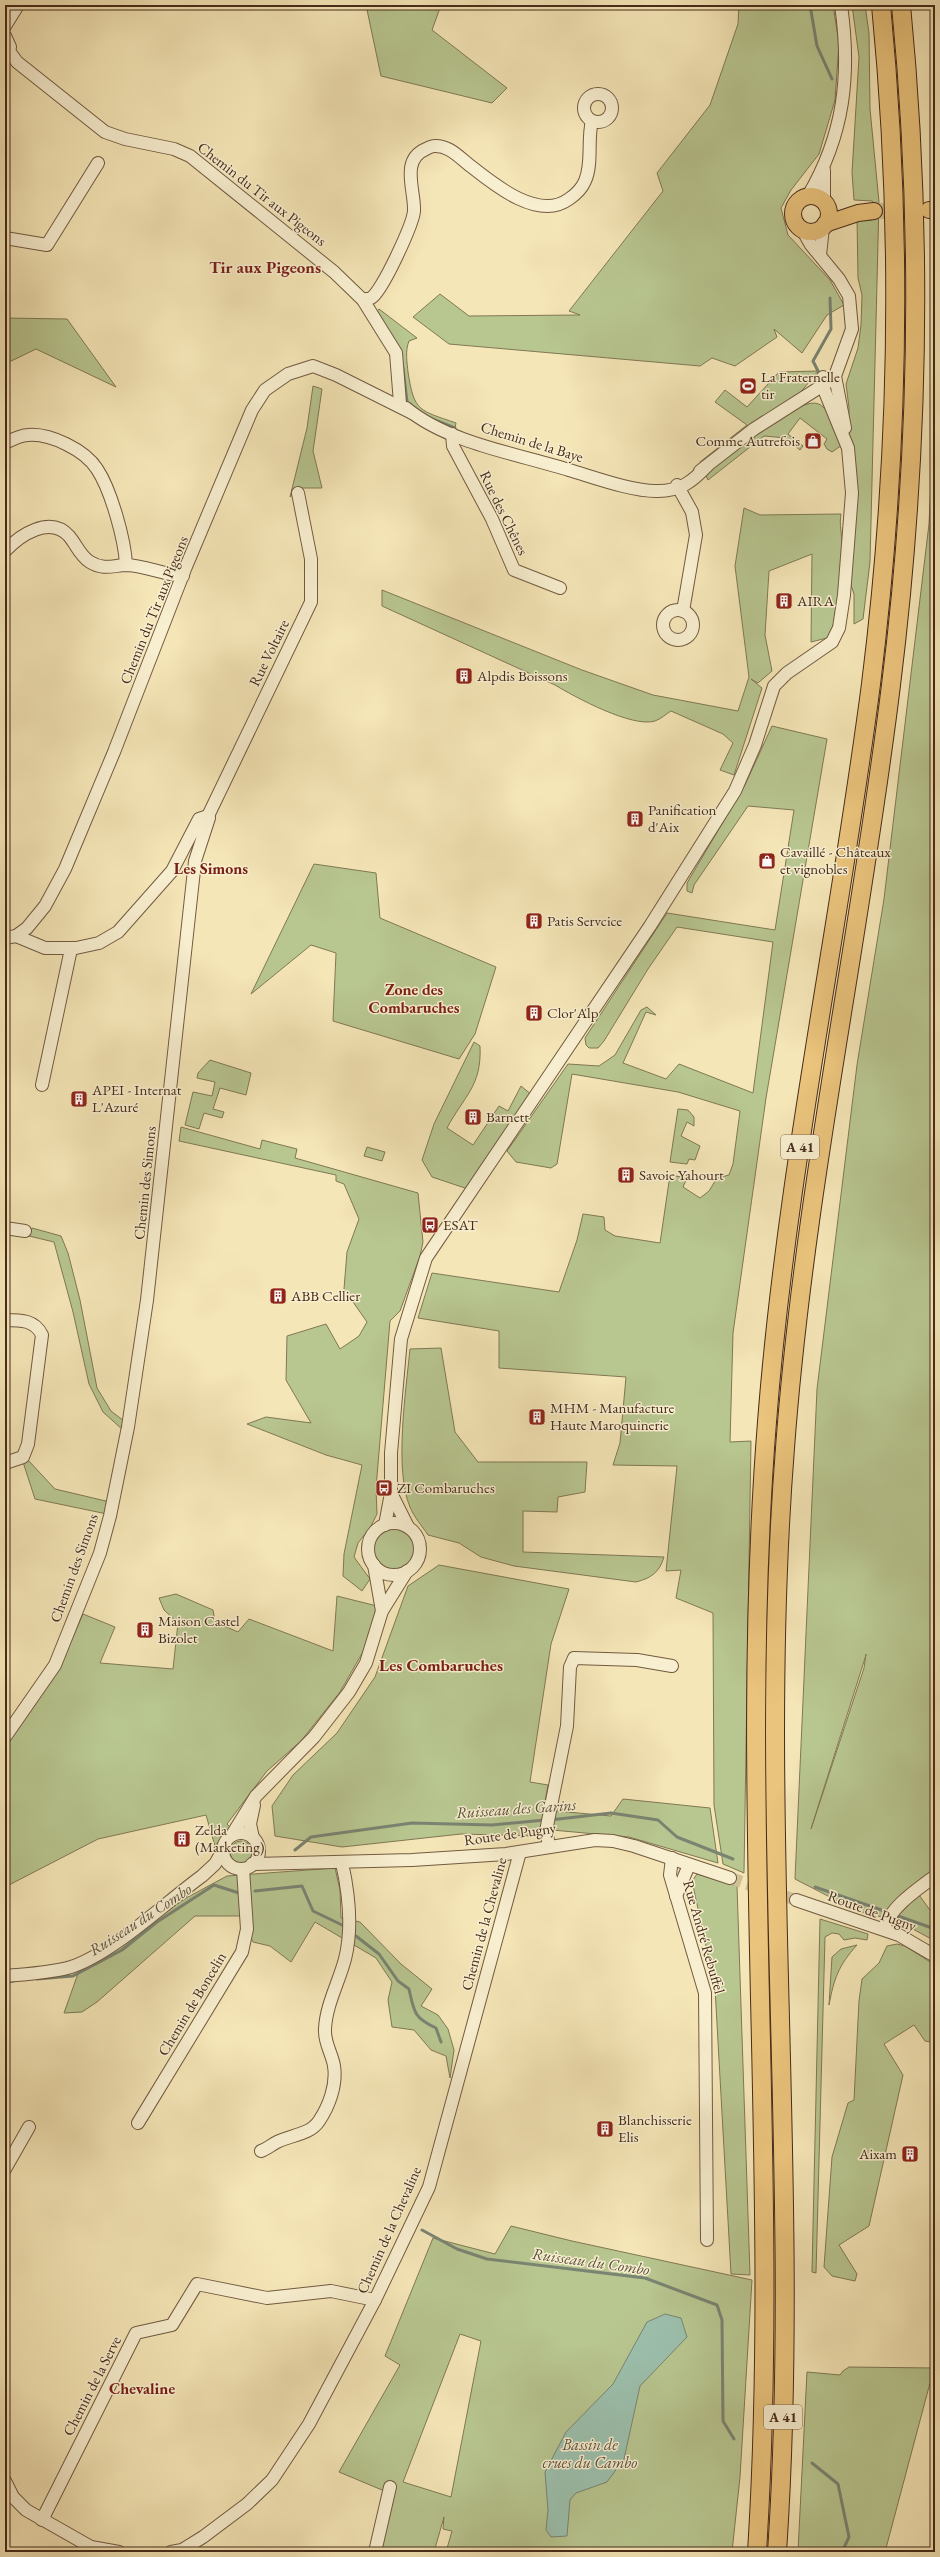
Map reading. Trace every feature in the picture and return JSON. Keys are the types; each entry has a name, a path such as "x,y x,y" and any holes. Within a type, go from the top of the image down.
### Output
{"highway":[{"name":"A 41","path":"757,2552 763,2436 766,2327 756,1713 759,1542 769,1388 778,1304 795,1174 856,788 883,568 891,450 895,284 891,131 881,5"},
{"name":"A 41","path":"777,2552 783,2439 785,2289 776,1781 779,1537 786,1432 797,1310 815,1180 871,829 891,683 903,569 911,452 915,319 910,135 901,5"}],"main road":[{"path":"808,196 817,197 825,203 866,212 824,225 812,232 802,229 795,221 793,212 798,202 808,196"},
{"path":"824,225 829,213 825,203"}],"street":[{"path":"5,26 18,5"},
{"path":"808,196 824,169 844,104 847,70 841,5"},
{"path":"5,36 9,43 7,56"},
{"name":"Chemin du Tir aux Pigeons","path":"7,56 17,62 105,132 125,139 174,149 190,156 334,272 362,300 396,353 398,378 395,402 313,366 288,374 265,390 252,410 181,580 127,721 65,869 45,906 27,928 11,937"},
{"path":"362,300 372,297 380,287 402,246 414,212 410,166 418,152 434,146 452,150 498,188 540,206 560,206 575,195 585,182 589,160 588,137 592,122"},
{"path":"5,238 47,245 98,163"},
{"path":"824,169 825,203"},
{"path":"820,255 824,225"},
{"path":"682,611 696,535 692,512 680,486 754,430 827,380 846,346 852,329 849,296 820,255 811,245 802,229"},
{"path":"385,1525 391,1493 391,1453 401,1338 426,1258 650,926 735,791 755,745 774,686 787,673 825,648 836,636 844,595 852,493 848,448 827,380"},
{"name":"Chemin de la Baye","path":"395,402 454,439 609,482 648,490 680,486"},
{"path":"5,444 27,435 41,435 77,450 88,459 97,469 111,501 125,549 126,565"},
{"name":"Rue des Chênes","path":"454,439 492,519 514,570 560,588"},
{"name":"Rue Voltaire","path":"208,816 311,602 311,559 298,493"},
{"path":"5,551 31,531 41,528 58,528 69,536 76,549 89,562 106,569 126,565 181,580"},
{"path":"11,937 40,946 71,948 100,943 118,932 172,871 196,823 203,817 208,816"},
{"name":"Chemin des Simons","path":"5,1737 55,1665 100,1553 110,1516 126,1435 147,1300 182,981 191,918 195,868 200,841 209,822 208,816"},
{"path":"27,928 40,946"},
{"path":"42,1085 71,948"},
{"path":"5,1228 24,1231"},
{"path":"5,1320 29,1322 38,1327 42,1335 28,1444 23,1457 5,1464"},
{"path":"256,1796 251,1815 258,1855 243,1867 225,1859 222,1852 225,1842 232,1835 256,1796 314,1737 349,1692 366,1663 382,1611 407,1572 417,1562 420,1547 418,1539 408,1527 391,1493"},
{"path":"382,1611 374,1565 369,1552 370,1539 379,1528 385,1525 400,1524 408,1527"},
{"path":"374,1565 379,1570 393,1574 407,1572"},
{"path":"549,1846 546,1831 568,1726 570,1667 574,1658 637,1660 672,1666"},
{"path":"232,1835 242,1833 256,1843"},
{"name":"Route de Pugny","path":"202,1876 243,1867 289,1862 342,1863 520,1852 549,1846 595,1840 613,1841 672,1858 730,1878"},
{"name":"Route de Pugny","path":"256,1843 274,1858 289,1862"},
{"name":"Route de Pugny","path":"5,1976 58,1970 85,1961 108,1947 202,1876 215,1864 222,1852"},
{"name":"Chemin de la Chevaline","path":"171,2552 182,2550 203,2537 247,2504 272,2480 309,2424 375,2300 429,2187 520,1852"},
{"name":"Rue André Rebuffel","path":"672,1858 670,1875 706,1993 707,2240"},
{"path":"261,2151 278,2142 312,2129 319,2122 330,2098 334,2081 334,2066 326,2044 325,2029 328,2013 346,1957 350,1922 349,1895 342,1863"},
{"path":"676,1896 689,1865"},
{"name":"Chemin de Boncelin","path":"138,2123 242,1952 247,1929 243,1867"},
{"path":"883,1930 892,1913 935,1876"},
{"name":"Route de Pugny","path":"796,1900 883,1930 912,1942 935,1956"},
{"path":"5,2169 29,2126"},
{"name":"Chemin de la Serve","path":"42,2520 136,2333 172,2325 197,2284 267,2298 331,2292 375,2300"},
{"path":"5,2481 13,2497 26,2510 42,2520 93,2550 119,2552"},
{"path":"375,2552 390,2487"}],"green space":[{"path":"366,5 441,5 432,30 507,88 492,103 381,76"},
{"path":"739,5 833,5 839,43 835,100 819,154 791,190 781,208 788,235 830,280 844,305 827,315 802,353 774,329 777,337 735,366 712,358 700,366 449,344 413,317 440,294 469,316 580,315 569,311 663,191 657,173 710,105 738,24"},
{"path":"852,5 865,5 869,33 870,109 879,202 870,562 863,619 854,624 854,594 848,576 846,553 849,408 846,384 858,348 861,325 862,295 858,278 857,219 872,220 877,214 877,206 872,201 854,200 852,173 859,57"},
{"path":"379,309 417,338 409,341 407,353 410,385 416,402 420,408 426,412 456,423 455,428 425,416 407,402 403,368 376,312"},
{"path":"5,318 67,319 116,387 36,349 5,364"},
{"path":"818,371 778,420 804,405 813,403 820,405 826,410 831,418 842,445 832,452 827,449 824,444 827,439 800,418 788,434 803,446 800,450 786,438 764,436 708,480 700,462 747,425 715,402 725,390 747,407 779,372"},
{"path":"313,386 322,389 313,451 322,488 301,488 290,497 307,428"},
{"path":"935,400 935,1884 919,1895 935,1917 935,1941 900,1922 855,1910 795,1879 817,1389 857,1065 884,899 929,524","holes":["866,1656 864,1668 811,1829"]},
{"path":"744,508 760,515 841,514 840,522 842,544 841,567 831,637 811,642 812,554 769,571 765,635 772,671 758,683 751,679 762,688 734,775 720,770 733,743 723,734 671,711 655,721 645,722 619,716 589,704 555,685 382,606 382,590 582,670 653,695 738,711 749,677 735,566"},
{"path":"772,726 827,739 766,1098 733,1333 730,1442 751,1441 744,1873 723,1864 714,1805 713,1613 676,1598 681,1570 666,1571 677,1466 613,1465 620,1443 626,1377 499,1368 499,1331 418,1318 432,1273 559,1292 577,1240 583,1214 604,1217 605,1230 615,1236 660,1243 670,1175 687,1178 683,1187 700,1198 709,1191 717,1178 729,1175 733,1164 740,1111 678,1092 572,1074 557,1164 551,1168 516,1162 507,1151 568,1064 599,1066 615,1055 641,1010 647,1007 656,1015 646,1012 623,1063 666,1079 679,1064 753,1093 773,942 677,927 648,969 604,1041 598,1048 589,1048 586,1045 585,1038 667,913 775,930 794,810 748,806 694,885 692,893 687,891 687,883 745,785"},
{"path":"314,864 376,873 380,918 496,967 475,1034 459,1059 333,1021 336,953 311,945 251,994"},
{"path":"474,1042 480,1046 480,1060 475,1081 447,1128 473,1145 499,1106 508,1111 521,1086 532,1095 471,1190 432,1177 422,1160 434,1124"},
{"path":"210,1060 251,1073 246,1095 220,1088 213,1109 224,1112 222,1118 204,1113 199,1129 185,1125 193,1092 212,1096 215,1082 197,1078 198,1073"},
{"path":"678,1109 688,1110 694,1117 694,1126 687,1122 681,1136 700,1146 695,1160 689,1159 687,1164 670,1162"},
{"path":"181,1127 260,1149 262,1140 297,1149 295,1158 418,1193 423,1242 420,1256 400,1311 390,1321 376,1488 377,1514 370,1528 358,1543 354,1557 370,1579 362,1591 343,1576 344,1554 362,1465 326,1455 247,1424 266,1417 311,1423 286,1380 287,1336 326,1324 340,1349 359,1336 367,1322 344,1289 347,1252 359,1219 344,1184 336,1181 336,1175 179,1141"},
{"path":"367,1147 385,1152 382,1161 364,1156"},
{"path":"32,1228 61,1236 68,1253 80,1300 97,1388 111,1411 124,1421 123,1430 103,1412 89,1384 73,1312 54,1242 29,1236"},
{"path":"441,1348 455,1432 478,1462 587,1462 585,1492 558,1497 557,1512 523,1511 523,1552 664,1557 660,1567 654,1574 646,1579 636,1582 514,1566 481,1557 459,1543 428,1535 412,1511 405,1491 402,1430 410,1349"},
{"path":"27,1459 55,1489 110,1502 107,1514 35,1499 23,1462"},
{"path":"398,1529 405,1532 411,1538 414,1549 413,1557 405,1566 398,1569 390,1569 383,1566 375,1557 374,1545 377,1538 386,1530"},
{"path":"439,1565 569,1589 551,1644 530,1782 548,1785 540,1830 533,1836 461,1834 342,1847 275,1836 272,1806 293,1775 337,1733 375,1677 408,1586"},
{"path":"176,1594 213,1610 215,1622 238,1632 249,1619 333,1651 337,1596 377,1606 364,1650 340,1692 301,1741 267,1771 227,1824 230,1827 215,1846 206,1815 98,1839 7,1886 5,1745 61,1664 83,1614 115,1627 100,1663 173,1669 178,1623 164,1610 159,1598"},
{"path":"623,1799 710,1808 718,1863 629,1837 552,1830 556,1811 611,1816"},
{"path":"241,1841 249,1844 252,1852 249,1860 241,1863 233,1860 230,1852 233,1844"},
{"path":"335,1868 340,1890 341,1918 360,1922 401,1964 432,1989 421,2006 438,2015 448,2029 454,2050 450,2078 446,2056 431,2050 414,2030 392,2027 388,2000 392,1982 376,1958 315,1922 291,1962 270,1946 253,1942 241,1916 195,1916 97,2002 82,2012 64,2013 80,1968 188,1897 227,1876"},
{"path":"697,1874 737,1886 750,2275 731,2274 715,1988 692,1881"},
{"path":"820,1919 868,1934 867,1940 855,1938 844,1940 839,1934 832,1933 825,1937 816,2273 812,2272"},
{"path":"897,1944 905,1946 935,1965 935,2043 925,2041 914,2025 884,2044 903,2075 869,2226 839,2245 857,2274 855,2281 832,2276 824,2267 832,2157 848,2103 854,2100 859,2001 862,1979 879,1963 887,1946"},
{"path":"857,1945 841,1966 829,2005 832,1957 841,1949"},
{"path":"511,2226 572,2241 752,2280 740,2477 732,2552 446,2552 452,2531 443,2529 444,2517 434,2552 379,2552 394,2495 339,2472 400,2365 385,2356 433,2238 495,2254","holes":["460,2334 481,2341 451,2497 403,2482"]},
{"path":"849,2367 935,2368 935,2384 930,2383 885,2552 798,2552 807,2372 840,2375"}],"water":[{"name":"Bassin de crues du Cambo","path":"665,2314 681,2318 687,2337 640,2386 624,2459 607,2482 576,2493 570,2500 567,2536 551,2537 546,2530 548,2510 545,2472 566,2432 613,2384 647,2322"}],"waterway":[{"path":"810,5 817,46 832,79"},
{"path":"818,371 813,361 831,329 830,298"},
{"path":"403,368 407,402 411,405"},
{"path":"432,419 455,428"},
{"name":"Ruisseau des Garins","path":"550,1820 611,1813 658,1820 677,1837 733,1859"},
{"name":"Ruisseau des Garins","path":"295,1850 311,1837 412,1823 492,1825 545,1820"},
{"name":"Ruisseau du Combo","path":"37,1979 73,1976 122,1950 157,1922 214,1885 239,1893"},
{"name":"Ruisseau du Combo","path":"255,1891 302,1886 313,1911 342,1925"},
{"name":"Ruisseau des Garins","path":"815,1887 890,1913"},
{"name":"Ruisseau des Garins","path":"895,1915 935,1929"},
{"name":"Ruisseau du Combo","path":"356,1936 379,1954 398,1981 409,1989 416,2013 423,2021 436,2028 441,2042"},
{"name":"Ruisseau du Combo","path":"5,1982 14,1981"},
{"name":"Ruisseau du Combo","path":"422,2230 457,2249 487,2259 645,2278 717,2305 722,2320 723,2421 734,2439"},
{"path":"812,2463 838,2484 849,2537 842,2552"}],"tunnel":[{"path":"874,211 926,210"},
{"path":"730,1878 796,1900"}],"place":[{"name":"La Fraternelle tir","path":"748,386"},
{"name":"Comme Autrefois","path":"813,441"},
{"name":"AIRA","path":"784,601"},
{"name":"Alpdis Boissons","path":"464,676"},
{"name":"Panification d'Aix","path":"635,819"},
{"name":"Cavaillé - Châteaux et vignobles","path":"767,861"},
{"name":"Patis Servcice","path":"534,921"},
{"name":"Clor'Alp","path":"534,1013"},
{"name":"APEI - Internat L'Azuré","path":"79,1099"},
{"name":"Barnett","path":"473,1117"},
{"name":"Savoie Yahourt","path":"626,1175"},
{"name":"ESAT","path":"430,1225"},
{"name":"ABB Cellier","path":"278,1296"},
{"name":"MHM - Manufacture Haute Maroquinerie","path":"537,1417"},
{"name":"ZI Combaruches","path":"384,1488"},
{"name":"Maison Castel Bizolet","path":"145,1630"},
{"name":"Zelda (Marketing)","path":"182,1839"},
{"name":"Blanchisserie Elis","path":"605,2129"},
{"name":"Aixam","path":"910,2154"}],"district":[{"name":"Tir aux Pigeons","path":"265,267"},
{"name":"Les Simons","path":"211,868"},
{"name":"Zone des Combaruches","path":"414,998"},
{"name":"Les Combaruches","path":"441,1665"},
{"name":"Chevaline","path":"142,2388"}]}
